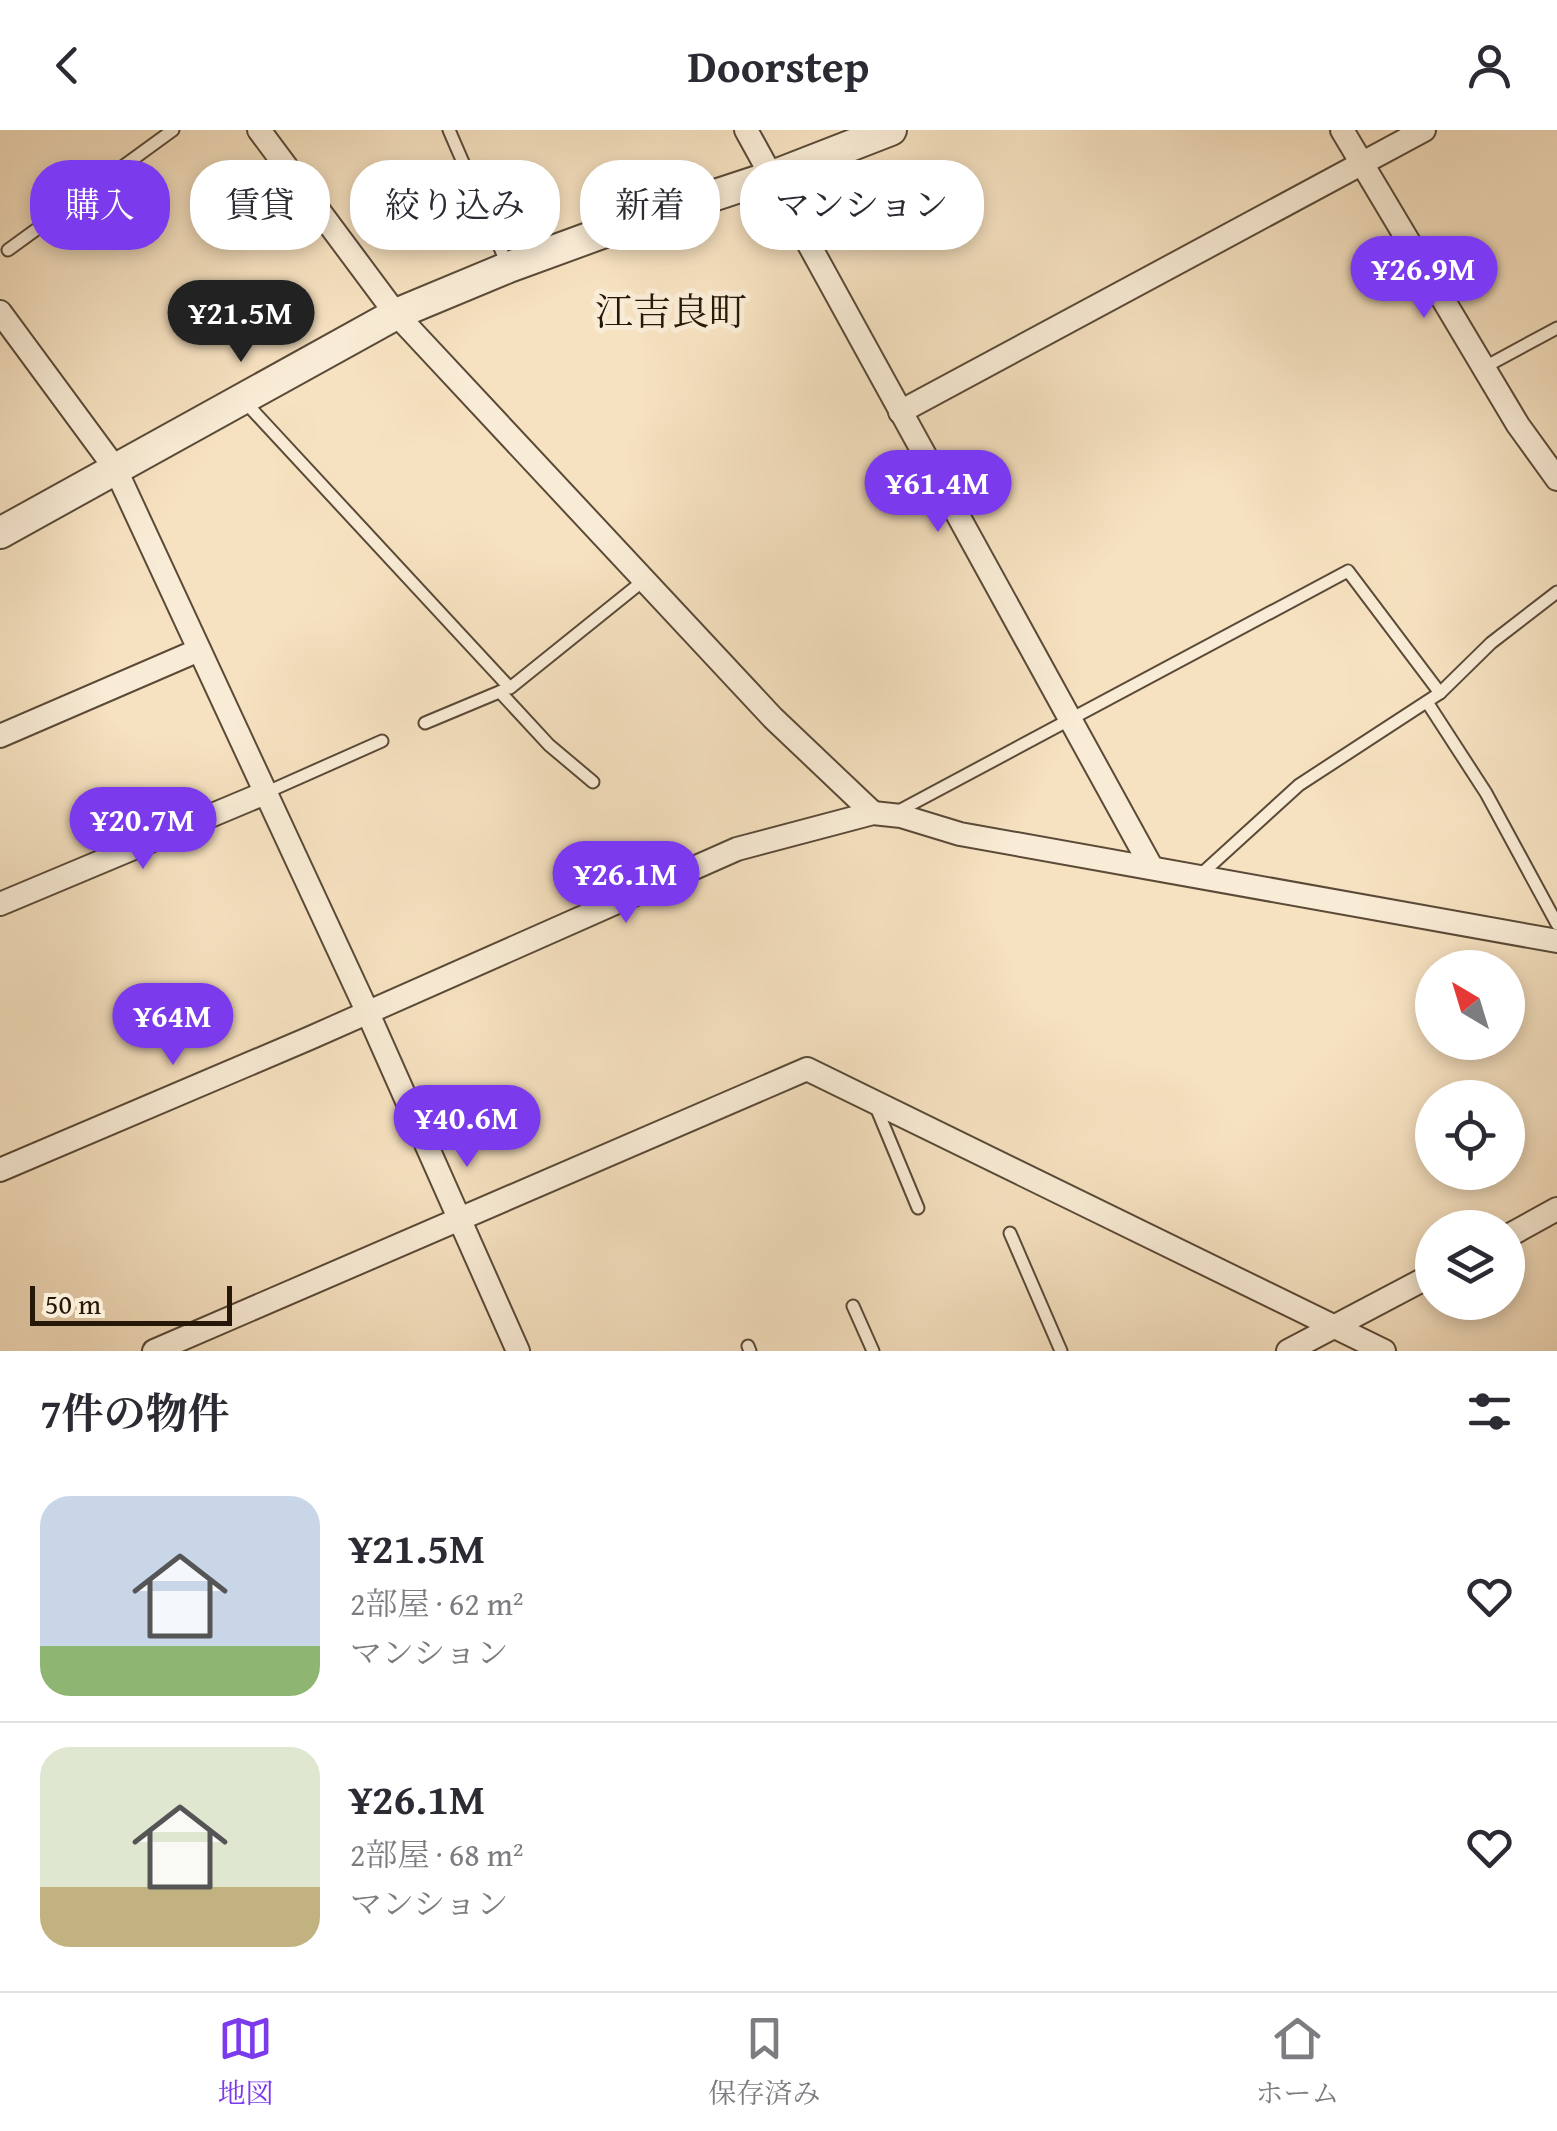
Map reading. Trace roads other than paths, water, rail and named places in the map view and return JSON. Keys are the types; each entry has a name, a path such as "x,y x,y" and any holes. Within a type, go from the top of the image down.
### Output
{"street":[{"path":"260,130 396,314 773,718 882,814 960,834 1557,941"},
{"path":"746,130 761,160"},
{"path":"815,160 891,130"},
{"path":"1342,130 1518,425 1557,479"},
{"path":"900,412 1424,130"},
{"path":"0,533 396,314 624,225 740,188"},
{"path":"810,250 1152,868"},
{"path":"0,312 115,468 367,1011 518,1351"},
{"path":"0,736 199,650"},
{"path":"0,904 266,792"},
{"path":"0,1170 738,848 882,814"},
{"path":"154,1351 807,1069 1384,1351"},
{"path":"1525,1227 1557,1210"},
{"path":"1288,1351 1415,1284"}],"lane":[{"path":"8,250 173,130"},
{"path":"449,130 509,268"},
{"path":"1483,368 1557,328"},
{"path":"242,399 505,690 549,745 593,782"},
{"path":"882,814 1348,571 1440,693"},
{"path":"425,723 505,690 642,581"},
{"path":"1198,877 1299,784 1440,693 1491,643 1557,592"},
{"path":"1426,702 1486,793 1557,924"},
{"path":"266,792 382,741"},
{"path":"874,1103 918,1208"},
{"path":"1010,1233 1061,1351"},
{"path":"853,1306 872,1351"}],"district":[{"name":"江吉良町","path":"671,311"}]}
